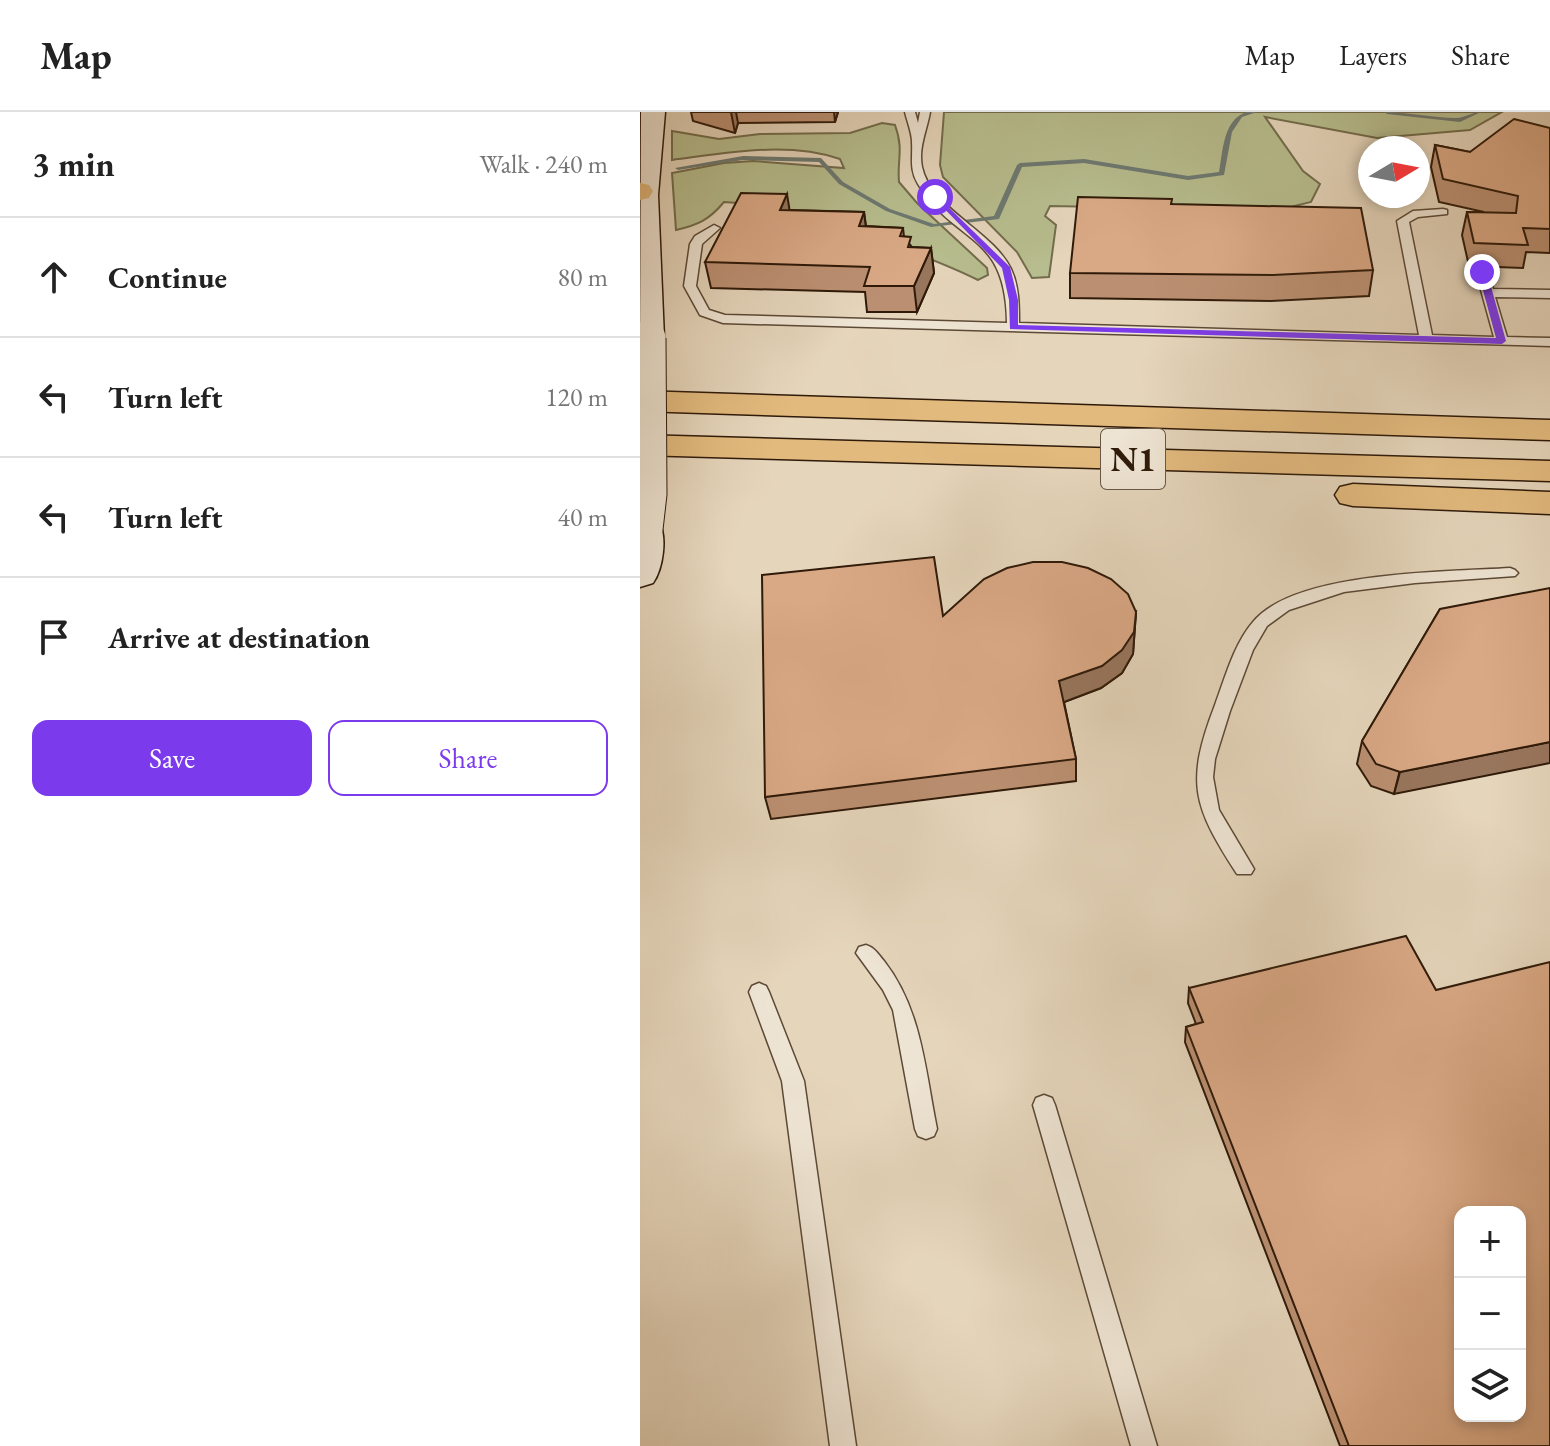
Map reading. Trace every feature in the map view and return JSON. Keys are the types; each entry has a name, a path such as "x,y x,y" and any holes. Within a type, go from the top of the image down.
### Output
{"highway":[{"name":"N1","path":"640,401 1550,430"},
{"path":"1306,422 1451,413 1550,411"},
{"name":"N1","path":"640,445 1550,471"},
{"path":"716,447 868,468 984,477 1550,503"}],"main road":[{"path":"640,575 648,338 640,192 647,132 653,112"}],"lane":[{"path":"910,112 917,141"},
{"path":"925,112 917,141 917,172 935,197 1001,260 1011,278 1013,327"},
{"path":"1426,339 1403,221 1408,216 1443,212"},
{"path":"714,228 699,238 696,244 690,286 699,304 712,317 743,321 1550,342"},
{"path":"1482,272 1502,341"},
{"path":"1489,293 1550,294"},
{"path":"1244,869 1206,802 1203,780 1205,754 1258,624 1286,605 1314,594 1365,584 1510,573"},
{"path":"866,953 890,984 903,1010 926,1129"},
{"path":"759,992 793,1081 843,1446"},
{"path":"1044,1105 1144,1446"}],"green space":[{"path":"944,112 1502,112 1470,130 1400,136 1366,136 1265,117 1303,171 1320,184 1311,202 1278,210 1050,206 1045,216 1056,225 1049,277 1032,278 1017,252 943,177 940,165"},
{"path":"882,123 895,125 898,134 899,182 917,203 987,268 988,275 978,280 845,227 768,206 724,202 703,221 676,230 672,173 753,161 844,168 840,159 778,150 672,160 672,131 719,139 760,134 850,133"}],"building":[{"path":"1514,119 1550,128 1550,229 1523,228 1528,245 1474,243 1467,212 1516,213 1518,196 1443,179 1435,145 1470,152"},
{"path":"741,193 787,194 780,210 864,212 859,226 903,228 900,236 911,237 908,247 931,248 914,286 864,286 870,267 705,262"},
{"path":"1078,197 1172,199 1171,204 1361,208 1373,270 1273,275 1070,273"},
{"path":"934,557 943,616 984,579 1007,568 1033,562 1062,562 1088,568 1111,579 1128,594 1136,612 1134,632 1122,650 1102,666 1059,681 1076,759 765,797 762,575"},
{"path":"1550,588 1550,742 1400,772 1376,764 1362,741 1440,609"},
{"path":"1406,936 1436,990 1550,962 1550,1446 1349,1446 1186,1027 1203,1022 1189,988"}],"waterway":[{"path":"678,168 743,158 821,160 841,183 888,210 933,226 997,218 1020,165 1084,161 1188,178 1222,174 1229,132 1240,116 1254,112"},
{"path":"1387,112 1460,120 1478,112"}],"route":[{"path":"935,197 1006,267 1014,300 1013,327 1502,341 1482,272"}]}
